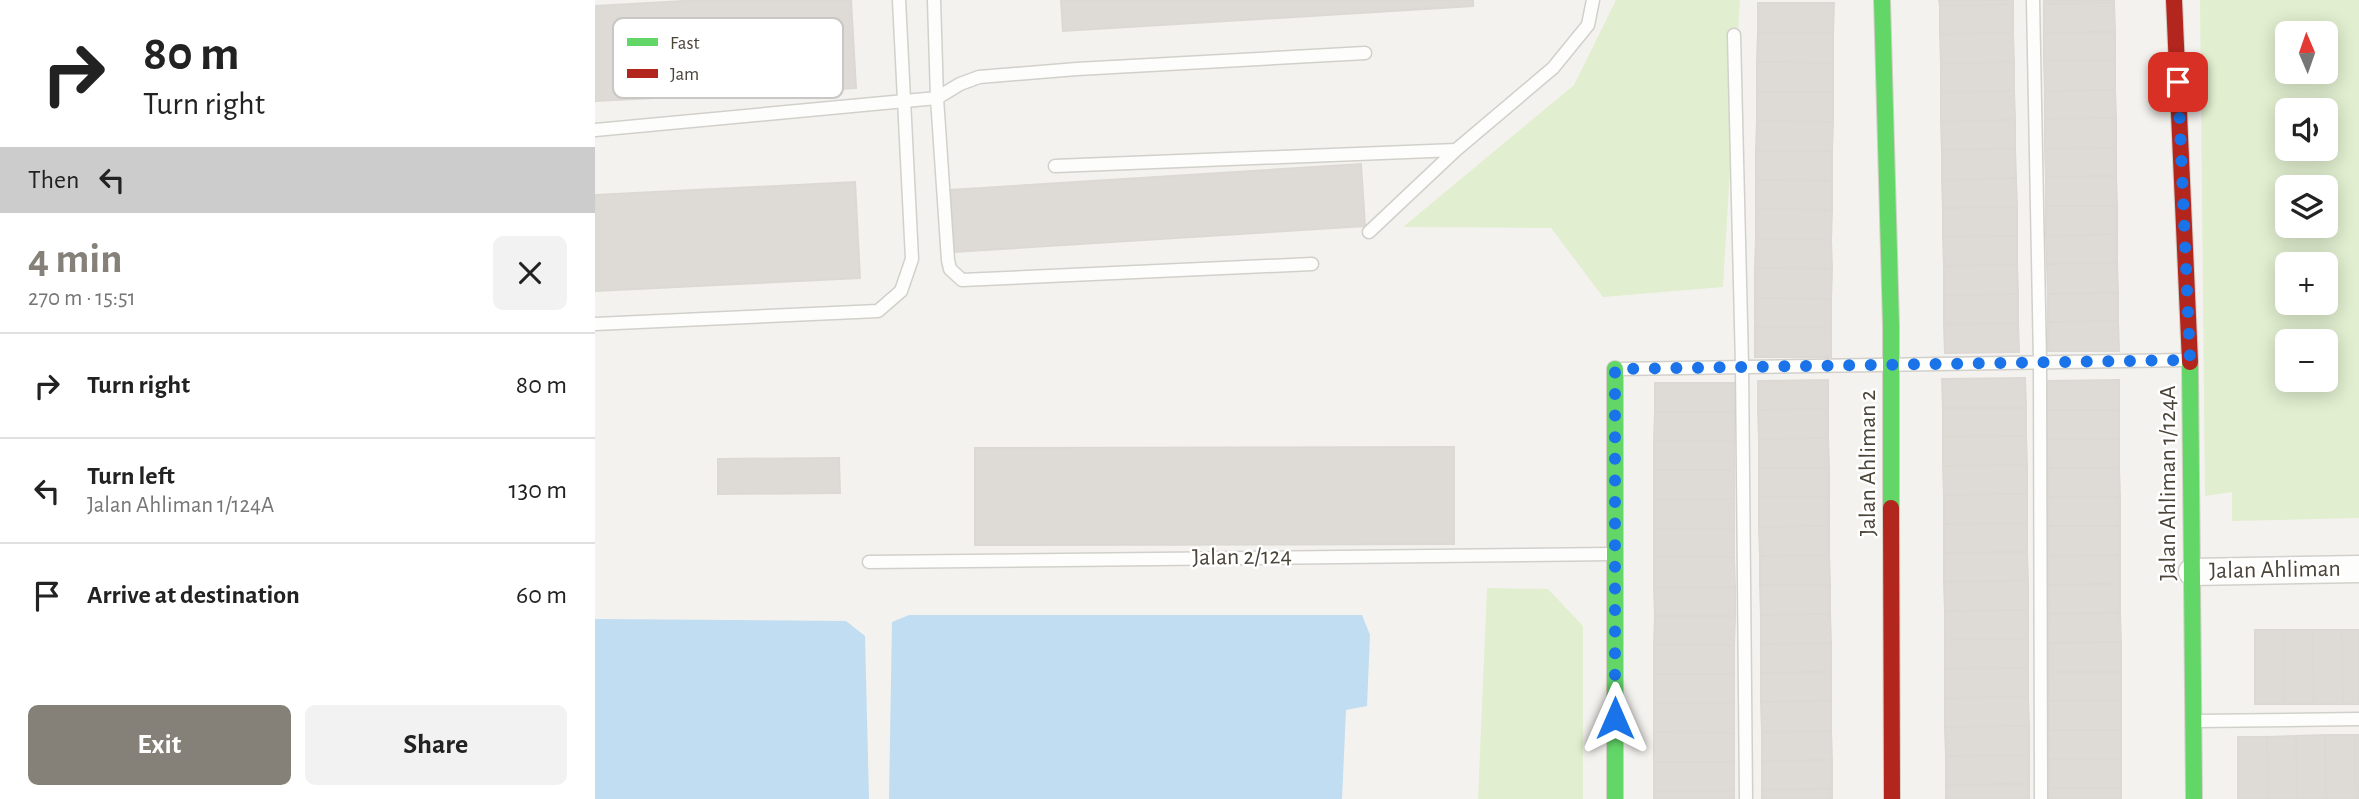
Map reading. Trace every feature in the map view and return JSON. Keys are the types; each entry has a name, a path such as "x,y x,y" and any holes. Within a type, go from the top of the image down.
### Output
{"street":[{"name":"Jalan Ahliman 2","path":"1882,0 1891,365 1892,799"},
{"name":"Jalan Ahliman 1/124A","path":"2174,0 2190,360 2195,799"},
{"path":"1615,369 1615,799"},
{"name":"Jalan Ahliman","path":"2192,572 2359,569"}],"lane":[{"path":"595,324 878,311 901,291 912,259 899,0"},
{"path":"934,0 937,98 948,260 950,269 962,280 1312,264"},
{"path":"1369,232 1456,150 1553,68 1588,26 1593,0"},
{"path":"2033,0 2040,362 2041,799"},
{"path":"1734,35 1742,365 1746,799"},
{"path":"595,130 904,103 937,98 960,84 979,77 1365,53"},
{"path":"1055,166 1456,150"},
{"path":"1615,369 2190,360"},
{"name":"Jalan 2/124","path":"869,562 1616,554"},
{"path":"2193,721 2359,719"}],"green space":[{"path":"1616,0 1740,0 1723,287 1603,297 1551,228 1403,227 1574,85"},
{"path":"2200,0 2359,0 2359,518 2232,521 2232,492 2205,496"},
{"path":"1487,588 1548,589 1583,626 1583,799 1478,799"}],"water":[{"path":"909,615 1362,615 1370,635 1367,706 1346,710 1342,799 889,799 892,622"},
{"path":"595,619 846,621 865,636 869,799 595,799"}],"building":[{"path":"702,0 851,0 856,88 843,89 843,18 613,18 613,98 655,98 595,101 595,6"},
{"path":"1061,0 1473,0 1473,6 1063,31"},
{"path":"1939,0 2013,0 2013,4 1940,6"},
{"path":"2044,0 2114,0 2114,3 2044,4"},
{"path":"1758,3 1834,3 1833,33 1758,33"},
{"path":"2114,3 2115,32 2044,33 2044,4"},
{"path":"2013,4 2013,33 1940,34 1940,6"},
{"path":"2115,32 2115,61 2044,61 2044,33"},
{"path":"1758,33 1833,33 1833,63 1757,62"},
{"path":"2013,33 2014,62 1941,64 1940,34"},
{"path":"2044,61 2115,61 2115,90 2045,91"},
{"path":"1757,62 1833,63 1833,92 1757,92"},
{"path":"2014,62 2014,91 1941,92 1941,64"},
{"path":"2115,90 2116,118 2045,119 2045,91"},
{"path":"2014,91 2015,120 1941,122 1941,92"},
{"path":"1757,92 1833,92 1833,122 1757,121"},
{"path":"2116,118 2116,148 2045,149 2045,119"},
{"path":"2015,120 2015,149 1942,150 1941,122"},
{"path":"1757,121 1833,122 1832,151 1756,151"},
{"path":"2116,148 2116,176 2046,177 2045,149"},
{"path":"2015,149 2016,178 1942,180 1942,150"},
{"path":"1756,151 1832,151 1832,181 1756,180"},
{"path":"1361,164 1365,226 954,252 950,190"},
{"path":"2116,176 2117,206 2046,206 2046,177"},
{"path":"2016,178 2017,207 1943,208 1942,180"},
{"path":"1756,180 1832,181 1832,210 1756,209"},
{"path":"855,182 860,278 595,291 595,195"},
{"path":"2046,206 2117,206 2117,234 2046,236"},
{"path":"2017,207 2017,236 1943,237 1943,208"},
{"path":"1756,209 1832,210 1831,240 1756,239"},
{"path":"2117,234 2117,263 2047,264 2046,236"},
{"path":"2017,236 2017,265 1944,266 1943,237"},
{"path":"1756,239 1831,240 1832,269 1755,268"},
{"path":"2117,263 2118,293 2048,294 2047,264"},
{"path":"2017,265 2018,294 1944,296 1944,266"},
{"path":"1755,268 1832,269 1831,299 1755,298"},
{"path":"2118,293 2118,321 2048,322 2048,294"},
{"path":"2018,294 2018,323 1944,324 1944,296"},
{"path":"1755,298 1831,299 1831,328 1755,327"},
{"path":"2118,321 2119,351 2048,351 2048,322"},
{"path":"2018,323 2019,352 1945,353 1944,324"},
{"path":"1755,327 1831,328 1831,357 1755,357"},
{"path":"2025,378 2026,408 1943,408 1942,379"},
{"path":"1828,380 1828,409 1758,410 1758,381"},
{"path":"2119,380 2119,410 2047,410 2047,381"},
{"path":"1655,383 1735,383 1734,412 1655,412"},
{"path":"1943,408 2026,408 2026,436 1943,437"},
{"path":"1828,409 1828,438 1759,439 1758,410"},
{"path":"2047,410 2119,410 2119,439 2047,439"},
{"path":"1655,412 1734,412 1734,441 1654,441"},
{"path":"2026,436 2027,465 1943,466 1943,437"},
{"path":"1828,438 1829,468 1759,468 1759,439"},
{"path":"2047,439 2119,439 2119,468 2048,468"},
{"path":"1654,441 1734,441 1734,470 1654,470"},
{"path":"1454,447 1454,544 975,545 975,448"},
{"path":"839,458 840,493 718,494 718,459"},
{"path":"2027,465 2027,494 1944,495 1943,466"},
{"path":"1759,468 1829,468 1829,497 1759,497"},
{"path":"2048,468 2119,468 2120,497 2048,497"},
{"path":"1654,470 1734,470 1734,499 1654,499"},
{"path":"2027,494 2027,523 1944,524 1944,495"},
{"path":"1759,497 1829,497 1829,526 1759,527"},
{"path":"2048,497 2120,497 2120,526 2048,526"},
{"path":"1654,499 1734,499 1734,529 1654,529"},
{"path":"2027,523 2027,552 1944,553 1944,524"},
{"path":"1829,526 1829,555 1760,556 1759,527"},
{"path":"2048,526 2120,526 2120,555 2048,556"},
{"path":"1654,529 1734,529 1734,557 1654,557"},
{"path":"2027,552 2028,581 1944,582 1944,553"},
{"path":"1829,555 1830,585 1760,585 1760,556"},
{"path":"2120,555 2120,584 2049,585 2048,556"},
{"path":"1654,557 1734,557 1735,587 1654,587"},
{"path":"2028,581 2028,610 1945,611 1944,582"},
{"path":"2120,584 2120,613 2049,614 2049,585"},
{"path":"1760,585 1830,585 1830,614 1761,615"},
{"path":"1654,587 1735,587 1735,616 1655,616"},
{"path":"2028,610 2028,639 1945,640 1945,611"},
{"path":"2120,613 2121,642 2049,643 2049,614"},
{"path":"1830,614 1831,643 1761,644 1761,615"},
{"path":"1655,616 1735,616 1734,645 1654,645"},
{"path":"2255,630 2284,630 2284,704 2255,704"},
{"path":"2284,630 2313,630 2314,704 2284,704"},
{"path":"2313,630 2342,630 2343,704 2314,704"},
{"path":"2342,630 2359,630 2359,704 2343,704"},
{"path":"2028,639 2028,668 1945,669 1945,640"},
{"path":"2121,642 2121,672 2049,672 2049,643"},
{"path":"1831,643 1831,672 1761,673 1761,644"},
{"path":"1654,645 1734,645 1734,674 1654,674"},
{"path":"2028,668 2028,697 1945,698 1945,669"},
{"path":"1831,672 1831,701 1761,702 1761,673"},
{"path":"2049,672 2121,672 2121,701 2049,701"},
{"path":"1654,674 1734,674 1734,703 1654,703"},
{"path":"2028,697 2029,726 1945,727 1945,698"},
{"path":"1831,701 1831,731 1762,732 1761,702"},
{"path":"2049,701 2121,701 2121,730 2049,730"},
{"path":"1654,703 1734,703 1734,733 1654,732"},
{"path":"2029,726 2029,755 1946,756 1945,727"},
{"path":"2049,730 2121,730 2121,759 2049,759"},
{"path":"1831,731 1832,760 1762,761 1762,732"},
{"path":"1654,732 1734,733 1734,762 1654,762"},
{"path":"2325,735 2355,735 2356,799 2326,799"},
{"path":"2325,735 2326,799 2297,799 2296,736"},
{"path":"2355,735 2359,735 2359,799 2356,799"},
{"path":"2296,736 2297,799 2268,799 2267,737"},
{"path":"2238,737 2267,737 2268,799 2238,799"},
{"path":"2029,755 2029,784 1946,785 1946,756"},
{"path":"2049,759 2121,759 2121,788 2049,788"},
{"path":"1832,760 1832,789 1762,790 1762,761"},
{"path":"1654,762 1734,762 1734,791 1654,791"},
{"path":"2029,784 2029,799 1946,799 1946,785"},
{"path":"2049,788 2121,788 2121,799 2049,799"},
{"path":"1832,789 1832,799 1762,799 1762,790"},
{"path":"1654,791 1734,791 1734,799 1654,799"}],"traffic: fast":[{"path":"1882,0 1891,325 1891,508"},
{"path":"2190,362 2194,799"},
{"path":"1615,369 1615,799"}],"traffic: jam":[{"path":"2174,0 2190,362"},
{"path":"1891,508 1892,799"}],"route":[{"path":"1615,718 1615,369 2190,360 2178,82"}]}
